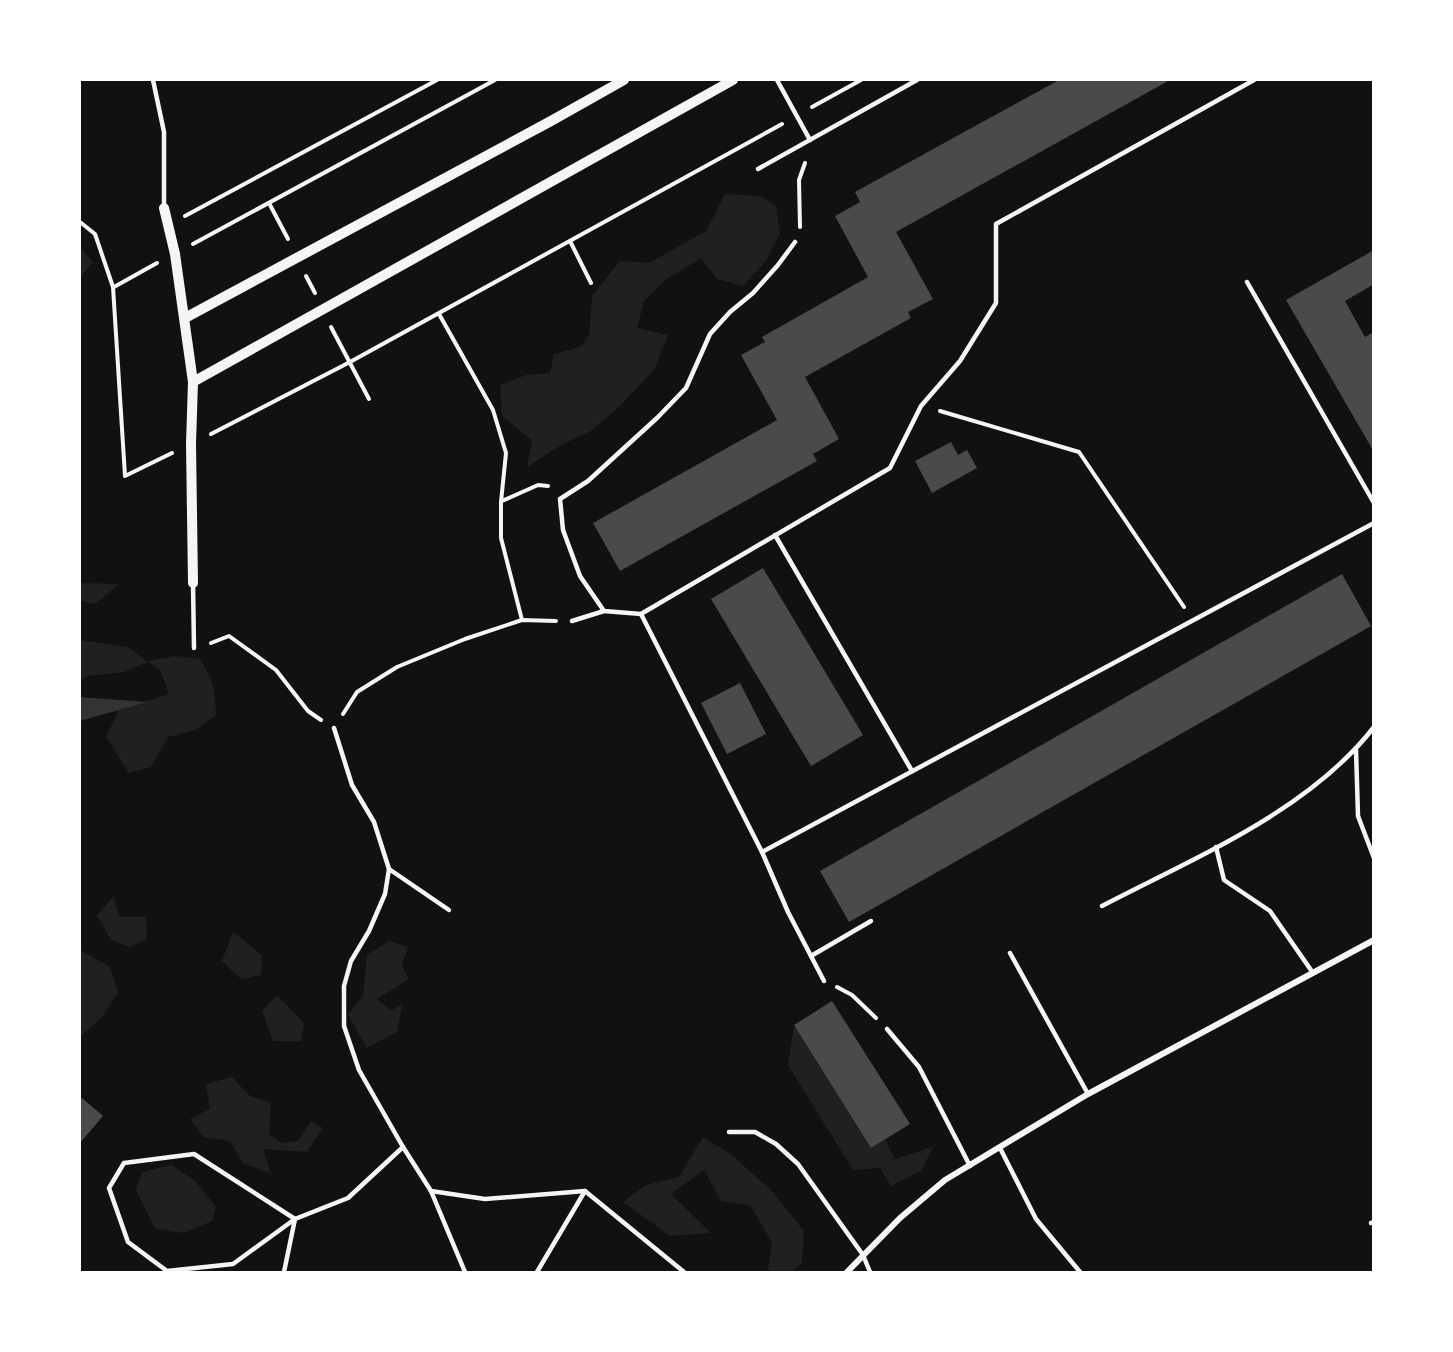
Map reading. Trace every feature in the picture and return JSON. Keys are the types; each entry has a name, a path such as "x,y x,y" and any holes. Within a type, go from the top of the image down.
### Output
{"street":[{"path":"185,318 624,80"},
{"path":"193,382 733,80"},
{"path":"164,208 175,254 193,382 191,444 193,583"},
{"path":"847,1272 900,1218 945,1180 1088,1094 1374,940"}],"lane":[{"path":"153,80 164,132 164,208"},
{"path":"777,80 810,140"},
{"path":"758,170 917,80"},
{"path":"572,621 604,611 642,614 890,468 921,406 960,361 996,303 996,224 1254,80"},
{"path":"604,611 580,576 563,530 561,499 588,481 686,388 710,334 778,266 795,242"},
{"path":"1247,282 1374,503"},
{"path":"762,852 1374,523"},
{"path":"776,535 912,771"},
{"path":"193,583 194,648"},
{"path":"642,614 824,981"},
{"path":"1102,906 1283,810 1356,750 1374,727"},
{"path":"334,728 352,785 374,822 389,869 386,894 369,931 351,961 344,986 344,1026 359,1070 431,1191 465,1272"},
{"path":"1356,750 1358,816 1374,858"},
{"path":"1216,847 1224,880 1270,911 1313,973"},
{"path":"389,869 449,910"},
{"path":"811,956 871,921"},
{"path":"1010,953 1088,1094"},
{"path":"887,1029 920,1067 970,1166"},
{"path":"729,1131 755,1132 776,1144 798,1164 863,1255 870,1272"},
{"path":"295,1219 194,1154 124,1163 109,1188 128,1242 167,1271 233,1264 295,1219 348,1198 403,1147"},
{"path":"1000,1149 1036,1219 1080,1272"},
{"path":"431,1191 485,1199 585,1191 684,1272"},
{"path":"537,1272 585,1191"},
{"path":"284,1272 295,1219"}],"path":[{"path":"168,226 437,80"},
{"path":"113,287 495,80"},
{"path":"80,222 95,234 113,287 125,476 350,362 861,80"},
{"path":"795,242 800,226 799,180 810,140"},
{"path":"570,241 591,283"},
{"path":"439,314 494,410 506,453 501,502 501,538 522,620"},
{"path":"334,332 369,399"},
{"path":"921,406 1079,453 1193,620"},
{"path":"501,502 538,484 549,486 561,499"},
{"path":"194,648 229,636 276,670 308,711 334,728 357,692 397,667 465,639 522,620 572,621"},
{"path":"824,981 852,995 887,1029"}],"shaded area":[{"path":"725,194 760,196 776,206 780,234 766,261 743,286 717,279 701,258 667,279 644,301 637,328 668,335 654,370 621,405 591,431 563,444 527,467 532,440 502,416 500,385 526,375 550,373 554,354 580,347 589,335 592,296 620,261 649,263 706,231"},
{"path":"80,247 93,262 80,278"},
{"path":"80,583 119,584 95,604 80,601"},
{"path":"80,640 128,647 146,661 177,656 200,659 213,685 216,715 196,730 168,737 151,767 129,773 106,737 119,710 169,694 160,670 148,662 124,672 88,676 80,681"},
{"path":"80,697 147,702 80,721"},
{"path":"113,897 120,917 146,917 147,939 130,947 111,940 97,915"},
{"path":"233,932 262,955 261,975 241,979 222,961"},
{"path":"389,941 408,947 402,966 409,979 377,999 391,1010 402,1005 397,1032 367,1048 348,1015 363,995 367,955"},
{"path":"80,952 110,967 118,992 103,1016 80,1037"},
{"path":"277,995 304,1023 301,1041 273,1041 262,1011"},
{"path":"794,1025 871,1148 885,1140 895,1159 933,1147 921,1171 891,1186 880,1168 853,1170 788,1065"},
{"path":"232,1077 250,1096 271,1103 269,1134 282,1143 298,1141 311,1121 323,1128 307,1152 263,1149 271,1174 243,1163 230,1141 203,1137 190,1119 210,1109 206,1084"},
{"path":"703,1137 732,1155 770,1189 804,1231 802,1263 793,1272 768,1270 772,1242 750,1205 721,1201 704,1170 671,1194 711,1233 670,1236 623,1202 646,1185 679,1177"},
{"path":"172,1165 196,1182 216,1207 212,1221 183,1233 155,1228 136,1190 142,1172"}],"building":[{"path":"1059,80 1170,80 896,232 933,299 908,312 911,318 805,377 839,439 813,454 817,461 620,571 593,523 777,420 741,355 765,342 762,337 868,277 835,216 860,202 855,192"},
{"path":"1374,250 1374,284 1345,301 1365,337 1374,332 1374,452 1286,300"},
{"path":"951,442 958,455 967,450 977,468 932,493 915,461"},
{"path":"763,568 863,735 811,766 711,599"},
{"path":"1342,574 1371,626 849,922 820,871"},
{"path":"740,683 766,734 727,754 701,703"},
{"path":"832,1001 910,1124 871,1148 794,1025"},
{"path":"82,1098 103,1116 80,1143 80,1101"}]}
